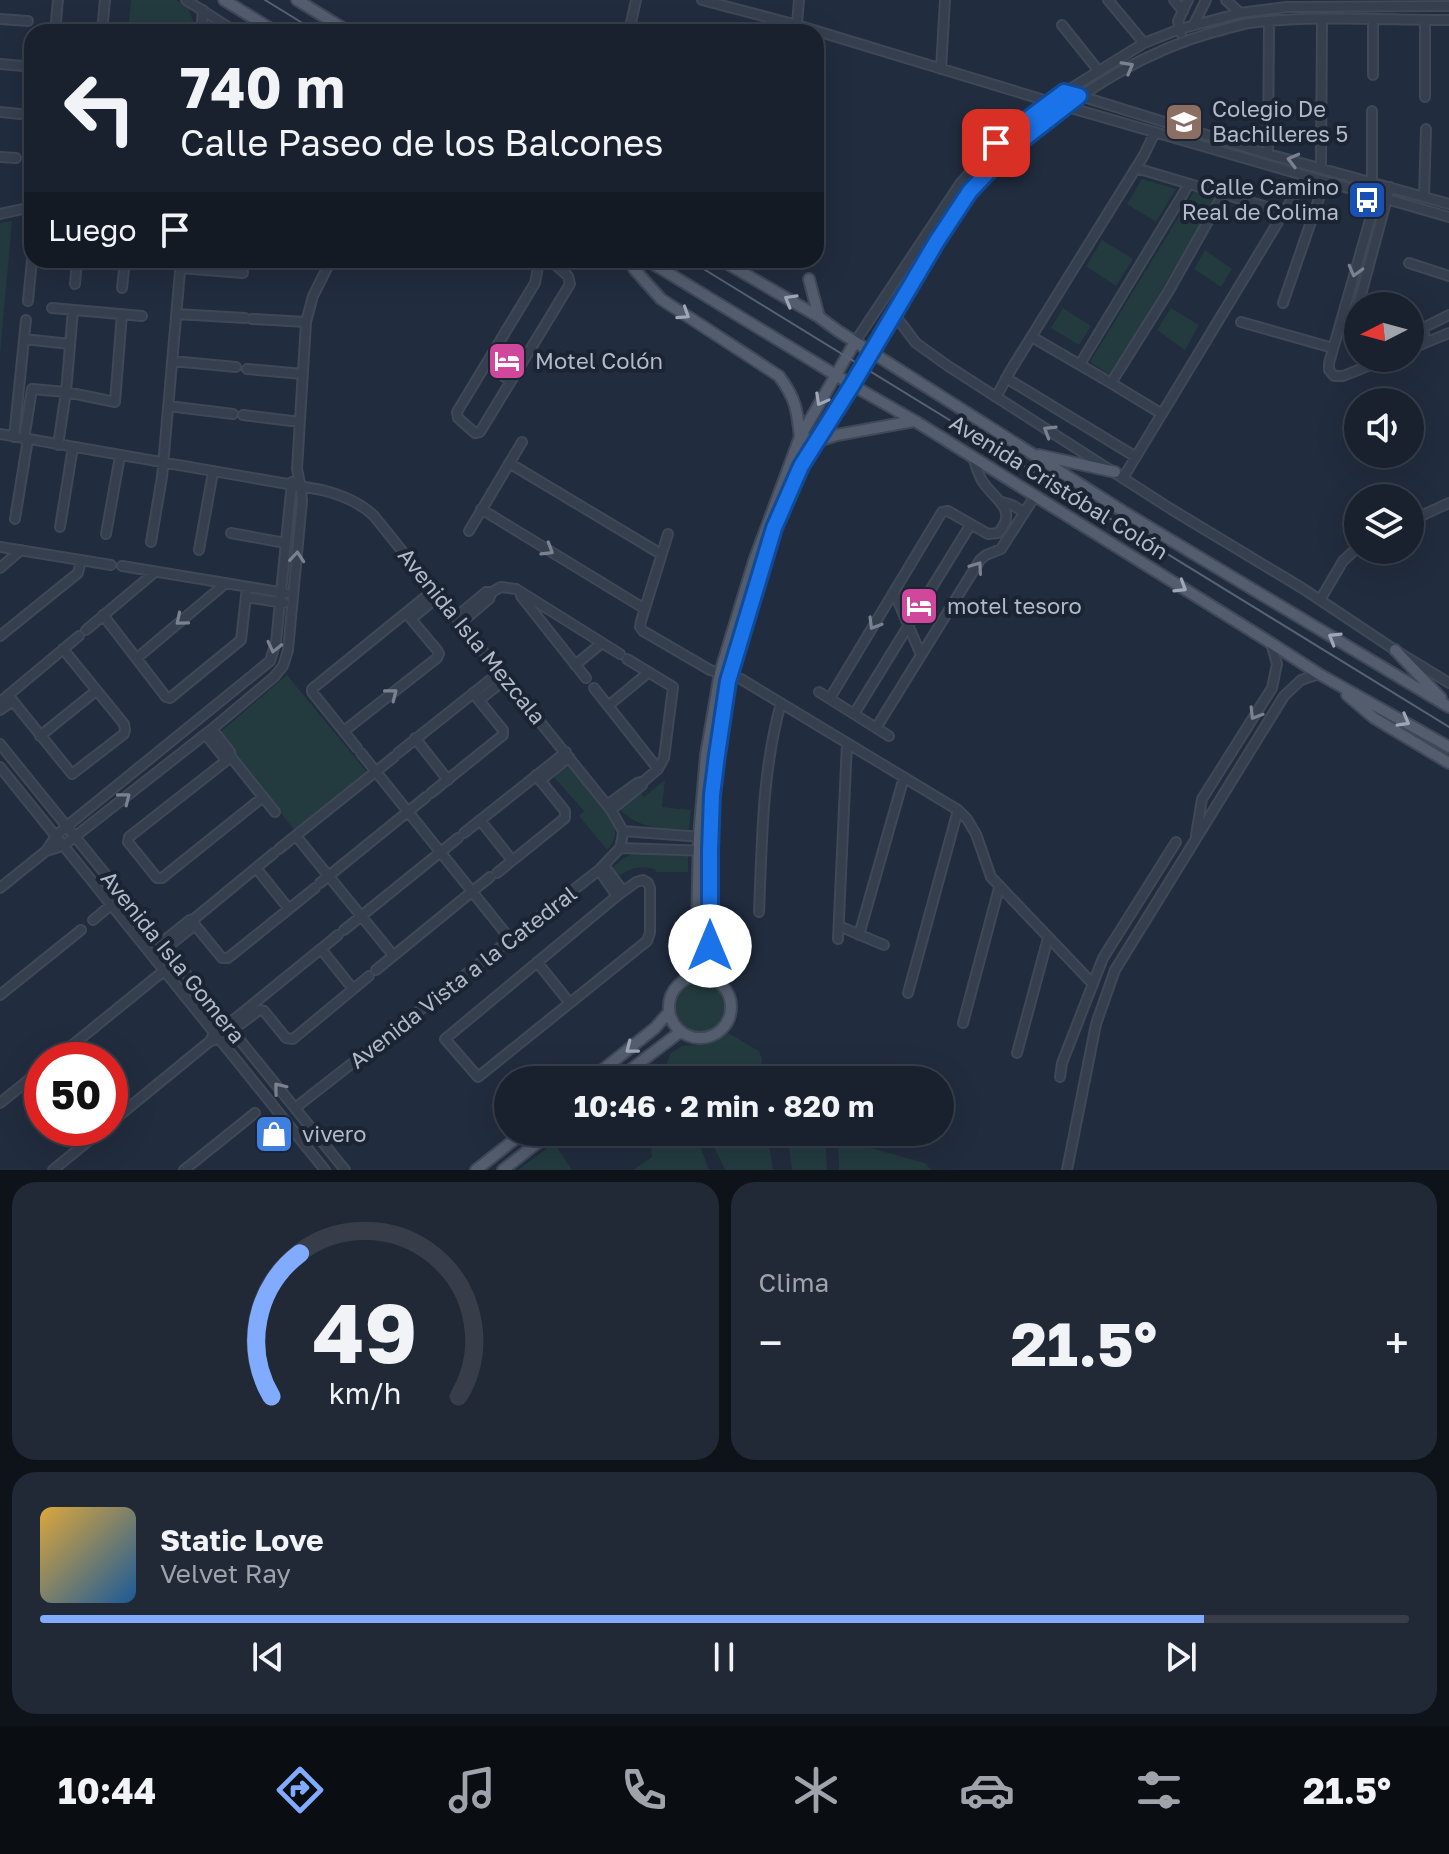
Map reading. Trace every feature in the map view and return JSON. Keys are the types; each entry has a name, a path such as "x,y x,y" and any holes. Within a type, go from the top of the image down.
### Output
{"main road":[{"path":"224,0 263,24"},
{"path":"297,0 336,24"},
{"path":"634,268 661,299 779,376 797,407 800,437"},
{"name":"Avenida Cristóbal Colón","path":"660,268 915,421 1323,677 1449,747"},
{"name":"Avenida Cristóbal Colón","path":"735,268 819,317 1029,453 1448,706"},
{"path":"809,279 819,317"},
{"path":"710,977 704,851 699,837 706,755 754,561 800,437 855,342"},
{"path":"696,975 704,851 711,837 712,795 725,675 774,528 801,466 872,352"},
{"path":"800,437 818,441 915,421"},
{"path":"1029,453 1119,475"},
{"path":"1395,650 1448,706"},
{"path":"1323,677 1374,718 1449,763"},
{"path":"696,975 710,977 725,988 729,996 730,1014 721,1030 705,1038 695,1038 680,1032 671,1020 668,1003 676,986 683,980 696,975"},
{"path":"608,1066 655,1028 669,1012"},
{"path":"635,1066 680,1032"},
{"path":"476,1170 506,1146"},
{"path":"503,1170 533,1146"}],"street":[{"path":"56,24 58,0"},
{"path":"103,24 105,0"},
{"path":"186,0 224,24"},
{"path":"631,24 636,0"},
{"path":"702,0 793,24"},
{"path":"797,24 799,0"},
{"path":"941,69 945,0"},
{"path":"1108,0 1144,43"},
{"path":"1174,0 1183,11"},
{"path":"1184,41 1178,21 1188,0"},
{"path":"1198,37 1194,24 1206,0"},
{"path":"1226,0 1240,13"},
{"path":"855,342 960,184 996,143 1049,102 1144,43 1194,24 1287,4 1449,6"},
{"path":"202,24 203,10"},
{"path":"0,19 28,21"},
{"path":"1373,19 1373,75"},
{"path":"1321,168 1322,20"},
{"path":"872,352 970,191 1007,152 1064,106 1153,53 1247,24 1322,20 1449,20"},
{"path":"1425,20 1425,97"},
{"path":"1268,154 1269,22"},
{"path":"1062,25 1098,70"},
{"path":"824,33 1049,102 1449,217"},
{"path":"0,64 24,66"},
{"path":"1064,92 1268,154 1449,204"},
{"path":"1349,292 1376,184 1372,111"},
{"path":"0,112 20,114"},
{"path":"1171,136 1174,125"},
{"path":"1424,197 1426,129"},
{"path":"996,397 1144,155 1155,132"},
{"path":"0,157 16,158"},
{"path":"1136,168 1284,212"},
{"path":"1119,475 1136,457 1306,176"},
{"path":"1283,303 1325,181"},
{"path":"1080,364 1189,184"},
{"path":"1363,292 1390,187"},
{"path":"1111,383 1168,292 1224,193"},
{"path":"0,214 24,209"},
{"path":"1409,263 1449,276"},
{"path":"28,301 31,268"},
{"path":"75,284 76,268"},
{"path":"122,288 124,268"},
{"path":"151,542 163,463 181,268"},
{"path":"209,268 243,273"},
{"path":"46,851 63,846 75,837 209,732 283,666 288,650 302,501 297,469 306,322 313,296 327,268"},
{"path":"538,268 535,283 457,412 458,418 473,432 480,432 570,284 568,276 559,268"},
{"path":"52,308 142,316"},
{"path":"58,445 73,310"},
{"path":"1344,310 1329,370 1334,376 1353,372"},
{"path":"22,438 32,389 115,402 122,314"},
{"path":"176,314 306,322"},
{"name":"Avenida Cristóbal Colón","path":"894,314 921,347 996,397 1449,683"},
{"path":"1424,328 1449,315"},
{"path":"869,322 876,319 882,322 883,332"},
{"path":"15,519 22,438 26,320"},
{"path":"1241,322 1333,348"},
{"path":"1424,333 1426,342 1449,333"},
{"path":"1032,337 1162,414"},
{"path":"24,339 70,344"},
{"path":"172,361 236,367"},
{"path":"488,361 510,382"},
{"path":"247,369 303,374"},
{"path":"1006,378 1136,457"},
{"path":"168,406 300,422"},
{"name":"Avenida Isla Mezcala","path":"0,434 337,494 366,508 609,808 622,839"},
{"path":"469,531 522,442"},
{"path":"60,527 73,447"},
{"path":"106,534 120,456"},
{"path":"830,698 942,512 948,511 988,534 998,533 1005,524 1002,502 981,479 973,457"},
{"path":"509,463 661,554"},
{"path":"0,888 46,851 67,826 266,665 275,648 290,486 297,469"},
{"path":"199,550 213,472"},
{"path":"876,728 980,560 1001,549 1035,496"},
{"path":"1002,502 1024,512"},
{"path":"1424,515 1449,503"},
{"path":"481,509 645,609"},
{"path":"854,714 971,524"},
{"path":"231,533 285,543"},
{"path":"668,534 640,624 643,631 710,670 741,679 958,810 976,834 987,870 999,888 1093,984"},
{"path":"0,547 111,565"},
{"path":"0,568 21,550"},
{"path":"0,636 78,573 81,560"},
{"path":"1320,600 1344,560"},
{"path":"122,566 247,587 293,599"},
{"path":"0,710 63,649 155,572"},
{"path":"137,658 226,583"},
{"path":"103,615 166,697 170,698 241,640 247,587"},
{"path":"459,620 501,587 516,589 673,687 664,758 640,788 609,808"},
{"path":"516,589 586,678"},
{"path":"894,592 921,655"},
{"path":"437,593 312,692 509,941"},
{"path":"246,597 280,597"},
{"path":"344,731 437,658 437,650 409,616"},
{"path":"575,665 602,643"},
{"path":"1196,839 1202,799 1272,688 1277,664 1271,643"},
{"path":"10,698 72,774 124,734 124,724 63,649"},
{"path":"608,706 649,672"},
{"path":"163,945 415,738 503,675"},
{"path":"1067,1170 1096,1024 1115,970 1284,696 1301,680 1323,677"},
{"path":"594,688 658,769"},
{"path":"40,736 96,691"},
{"path":"819,692 889,736"},
{"path":"193,921 225,959 289,909 503,735 503,730 476,697"},
{"path":"0,702 10,698"},
{"path":"759,912 764,801 781,703"},
{"path":"209,732 275,812"},
{"path":"415,738 448,780"},
{"path":"838,939 847,743"},
{"name":"Avenida Isla Gomera","path":"0,744 345,1170"},
{"path":"128,1108 461,835 568,755"},
{"path":"229,758 129,837 128,842 157,878 162,878 263,797"},
{"path":"2,773 17,765"},
{"name":"Avenida Isla Gomera","path":"2,773 56,836 214,1038 322,1169"},
{"path":"859,935 904,777"},
{"path":"229,1027 259,1010 264,1011 286,1038 293,1039 564,819 565,811 538,778"},
{"path":"908,993 958,810"},
{"path":"480,820 512,860"},
{"path":"296,836 393,955"},
{"path":"622,839 711,837"},
{"path":"622,839 704,851"},
{"name":"Avenida Vista a la Catedral","path":"295,1108 601,868 622,839"},
{"path":"1060,1077 1062,1063 1103,958 1176,842"},
{"path":"256,868 289,909"},
{"path":"601,868 620,894"},
{"path":"639,880 648,883 651,893 650,937 478,1077 445,1039 620,894 639,880"},
{"path":"963,1023 999,888"},
{"path":"93,920 123,895"},
{"path":"839,926 884,945"},
{"path":"0,995 81,930"},
{"path":"1017,1053 1048,938"},
{"path":"321,949 353,989"},
{"path":"76,1042 176,961"},
{"path":"537,962 569,1002"},
{"path":"0,1103 24,1084"},
{"path":"184,1170 255,1113"},
{"path":"53,1170 82,1146"},
{"path":"322,1169 335,1157"}],"green space":[{"path":"131,0 176,0 188,7 194,24 129,24"},
{"path":"1142,179 1176,189 1156,222 1127,204"},
{"path":"1195,190 1218,196 1109,374 1090,362"},
{"path":"12,221 0,355 0,223"},
{"path":"1102,240 1133,259 1116,286 1086,266"},
{"path":"1205,250 1232,269 1221,287 1194,269"},
{"path":"1063,308 1091,326 1079,345 1051,328"},
{"path":"1171,308 1199,325 1185,350 1157,330"},
{"path":"287,675 367,772 295,831 218,734"},
{"path":"569,764 611,816 615,834 607,850 579,816 584,811 552,775"},
{"path":"665,780 662,807 691,810 689,830 643,824 620,809 640,792 644,797"},
{"path":"639,851 688,855 688,872 656,872 655,869 641,868 619,876 612,868"},
{"path":"701,981 719,989 727,1007 719,1025 701,1033 683,1025 675,1007 683,989"},
{"path":"728,1033 759,1051 761,1066 666,1066 670,1054 682,1046 711,1043"},
{"path":"550,1146 556,1146 572,1170 518,1170"},
{"path":"651,1146 700,1146 709,1170 633,1170 652,1157"},
{"path":"714,1146 769,1146 773,1170 725,1170"},
{"path":"789,1146 826,1146 827,1170 792,1170"},
{"path":"838,1146 863,1146 925,1163 931,1170 839,1170"}],"tram line":[{"path":"265,0 304,24"},
{"path":"702,268 1449,727"}],"place":[{"name":"Colegio De Bachilleres 5","path":"1184,122"},
{"name":"Calle Camino Real de Colima","path":"1367,200"},
{"name":"Motel Colón","path":"507,361"},
{"name":"motel tesoro","path":"919,606"},
{"name":"vivero","path":"274,1134"}],"route":[{"path":"710,946 712,795 728,681 774,528 801,466 970,191 1007,152 1079,96 1064,92 996,143"}]}
